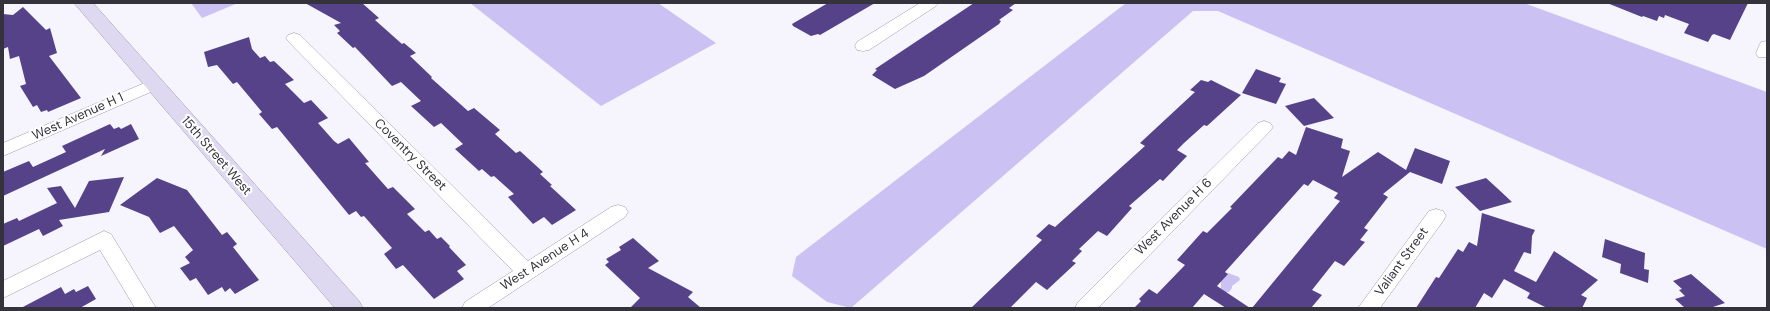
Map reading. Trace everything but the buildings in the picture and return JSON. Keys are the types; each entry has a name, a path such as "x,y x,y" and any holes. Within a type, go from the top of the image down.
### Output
{"street":[{"name":"15th Street West","path":"83,3 350,308"},
{"path":"863,46 931,3"},
{"name":"Coventry Street","path":"294,38 527,272"},
{"name":"West Avenue H 1","path":"4,147 154,84"},
{"name":"West Avenue H 6","path":"1085,308 1264,126"},
{"name":"West Avenue H 4","path":"472,308 618,212"},
{"name":"Valiant Street","path":"1368,308 1436,216"},
{"path":"3,290 104,239 146,308"}],"shaded area":[{"path":"191,3 238,3 202,18"},
{"path":"470,3 658,3 716,43 601,106"},
{"path":"1126,3 1524,3 1767,92 1767,249 1218,11 1193,11 851,308 827,302 792,276 796,257"},
{"path":"1228,273 1239,277 1240,280 1232,286 1229,292 1225,292 1221,289 1221,281"}]}
